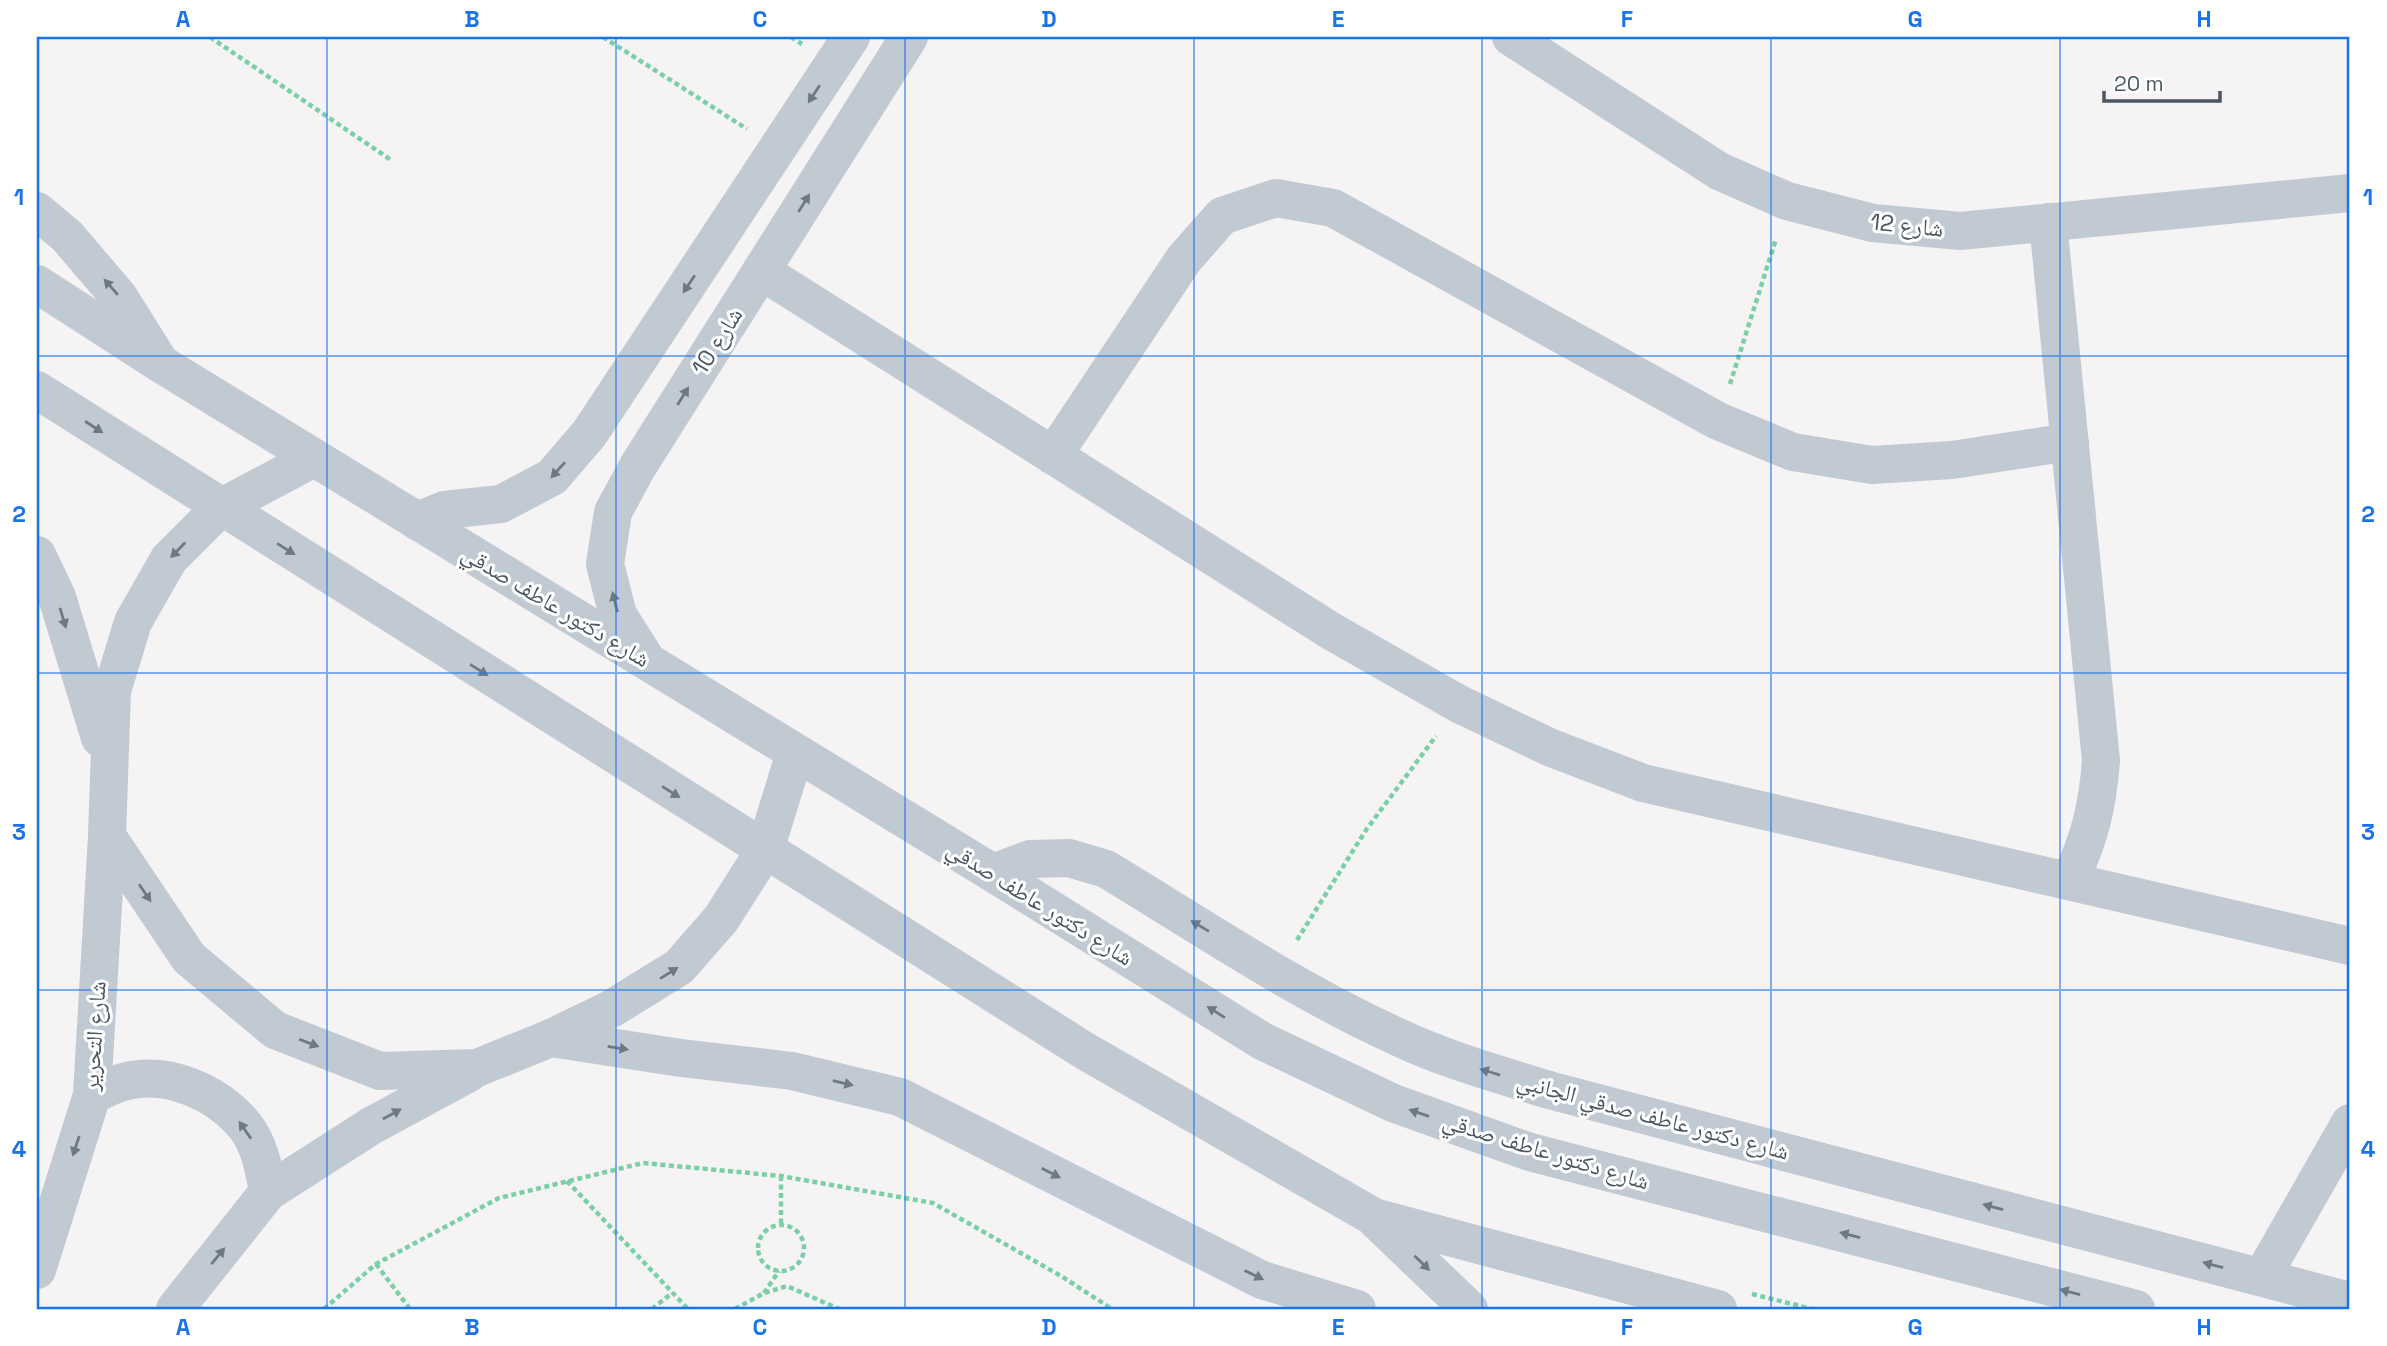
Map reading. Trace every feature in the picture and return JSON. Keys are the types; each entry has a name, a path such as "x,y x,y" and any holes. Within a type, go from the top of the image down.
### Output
{"street":[{"path":"417,521 444,510 501,504 552,478 589,434 851,37"},
{"name":"شارع 10","path":"647,662 618,615 606,564 613,512 638,466 909,37"},
{"name":"شارع 12","path":"1511,37 1719,171 1787,201 1873,223 1960,230 2350,194"},
{"path":"1053,456 1184,259 1222,216 1276,198 1333,208 1718,421 1793,452 1872,465 1952,460 2070,442"},
{"path":"37,211 67,236 119,297 161,365"},
{"path":"2048,222 2101,761 2098,803 2087,843 2070,881"},
{"path":"761,271 1331,631 1459,704 1549,747 1643,783 2350,946"},
{"name":"شارع دكتور عاطف صدقي","path":"37,284 161,365 993,873 1262,1041 1393,1103 1530,1152 2136,1309"},
{"path":"37,390 220,508 1085,1051 1374,1217 1718,1309"},
{"name":"شارع التحرير","path":"37,1270 92,1095 107,836 112,691 133,622 169,559 220,508 314,458"},
{"path":"37,555 57,597 108,763"},
{"path":"175,1309 268,1192 371,1126 477,1068 551,1038 611,1009 679,967 721,919 765,850 795,753"},
{"path":"107,836 189,958 275,1030 380,1071 477,1068"},
{"name":"شارع دكتور عاطف صدقي الجانبي","path":"993,873 1030,859 1069,858 1106,869 1328,1003 1399,1038 1473,1067 1563,1094 2350,1301"},
{"path":"551,1038 681,1058 792,1071 900,1097 1262,1280 1357,1309"},
{"path":"92,1095 124,1082 158,1080 192,1087 222,1104 246,1128 262,1159 268,1192"},
{"path":"2262,1278 2350,1124"},
{"path":"1374,1217 1469,1309"}],"path":[{"path":"210,37 391,160"},
{"path":"603,37 778,149"},
{"path":"1718,421 1787,201"},
{"path":"1277,972 1366,830 1459,704"},
{"path":"324,1309 376,1264 499,1198 643,1163 781,1176 933,1203 1061,1276 1112,1309"},
{"path":"781,1176 781,1224"},
{"path":"567,1181 688,1309"},
{"path":"781,1224 792,1227 804,1244 798,1263 789,1270 779,1271 768,1267 760,1258 757,1247 761,1236 770,1227 781,1224"},
{"path":"376,1264 410,1309"},
{"path":"764,1293 779,1271"},
{"path":"735,1309 764,1293 787,1286 839,1309"},
{"path":"652,1309 672,1293"}]}
